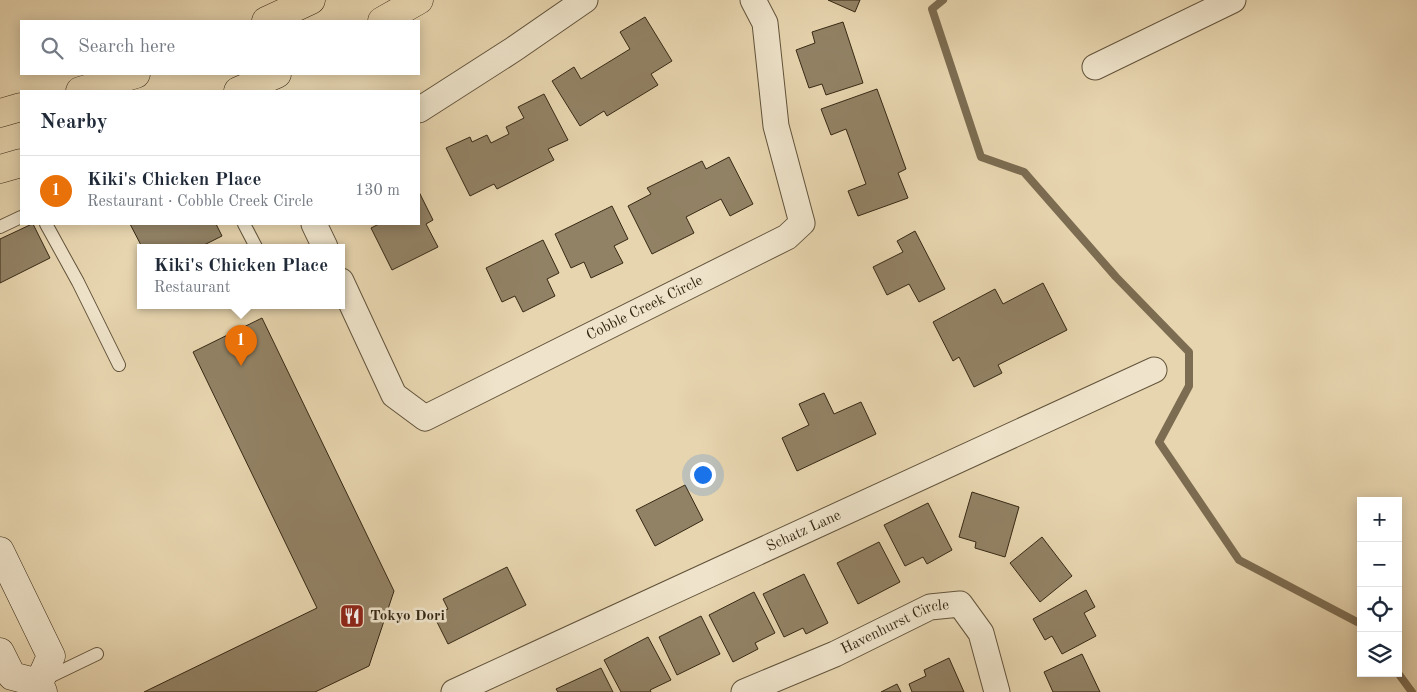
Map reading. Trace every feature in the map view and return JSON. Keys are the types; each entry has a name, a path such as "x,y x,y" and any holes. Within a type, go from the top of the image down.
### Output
{"main road":[{"path":"268,20 311,0"},
{"path":"384,20 419,0"},
{"path":"83,90 133,75"},
{"path":"240,90 275,75"},
{"path":"0,113 20,107"},
{"path":"0,169 20,163"},
{"path":"0,552 51,656 41,687 12,676 0,652"}],"street":[{"path":"420,109 586,0"},
{"name":"Cobble Creek Circle","path":"345,290 394,395 425,418 787,237 802,223 776,126 764,23 753,0"},
{"path":"1094,67 1233,0"},
{"path":"314,225 324,244"},
{"name":"Schatz Lane","path":"454,692 1154,370"},
{"name":"Havenhurst Circle","path":"744,692 835,654 930,607 960,604 981,633 997,692"}],"lane":[{"path":"0,227 20,217"},
{"path":"47,225 119,365"},
{"path":"245,225 254,244"},
{"path":"41,687 97,654"}],"building":[{"path":"828,0 860,0 855,12"},
{"path":"645,17 672,61 651,74 658,85 607,116 604,111 580,126 552,81 574,67 581,79 630,49 620,32"},
{"path":"843,22 863,83 826,95 822,84 809,88 796,50 815,43 812,32"},
{"path":"877,89 906,169 898,173 908,198 858,216 848,191 866,184 846,129 831,135 821,109"},
{"path":"544,94 568,140 548,149 554,160 497,189 494,184 470,196 446,148 470,137 472,142 487,135 491,143 509,134 506,127 524,118 518,107"},
{"path":"729,157 753,204 730,216 721,199 686,217 694,233 652,254 628,206 651,194 647,188 702,161 706,169"},
{"path":"420,194 433,220 426,224 438,247 392,270 371,228 377,225 420,225"},
{"path":"612,206 628,239 614,246 623,263 591,278 584,262 571,268 555,234"},
{"path":"34,225 50,258 0,283 0,239"},
{"path":"131,225 216,225 222,236 206,244 140,244"},
{"path":"915,231 945,289 919,302 909,284 887,295 873,267 903,252 897,241"},
{"path":"543,240 559,273 547,279 555,296 523,312 515,296 502,302 486,268"},
{"path":"1043,283 1067,330 998,365 1002,373 974,387 959,357 953,361 933,322 995,289 1003,304"},
{"path":"262,318 394,591 369,666 315,692 144,692 317,608 193,352"},
{"path":"824,393 834,414 861,402 876,434 797,471 782,438 809,425 799,404"},
{"path":"685,485 703,520 655,546 636,510"},
{"path":"972,492 1019,507 1005,557 975,548 976,542 959,537"},
{"path":"928,503 952,550 927,564 923,557 905,566 884,525"},
{"path":"1042,537 1072,576 1040,602 1010,563"},
{"path":"879,542 900,582 858,604 837,563"},
{"path":"507,567 526,605 448,644 434,616 448,609 443,599"},
{"path":"804,574 828,623 806,634 803,628 784,637 763,594"},
{"path":"1086,590 1095,607 1084,613 1096,636 1062,654 1052,636 1045,640 1033,619"},
{"path":"754,592 775,633 755,643 758,649 733,662 709,615"},
{"path":"701,616 720,654 677,675 659,637"},
{"path":"648,637 671,680 650,690 651,692 621,692 604,660"},
{"path":"1082,654 1100,692 1053,692 1044,672"},
{"path":"949,658 964,692 912,692 909,684 926,676 924,670"},
{"path":"601,668 613,692 558,692 556,689"},
{"path":"897,684 901,692 881,692"}],"waterway":[{"path":"943,0 932,9 981,157 1024,172 1116,277 1189,352 1189,386 1159,442 1239,560 1357,622"},
{"path":"1401,677 1412,692"}],"place":[{"name":"Kiki's Chicken Place","path":"241,366"},
{"name":"Tokyo Dori","path":"352,616"}]}
